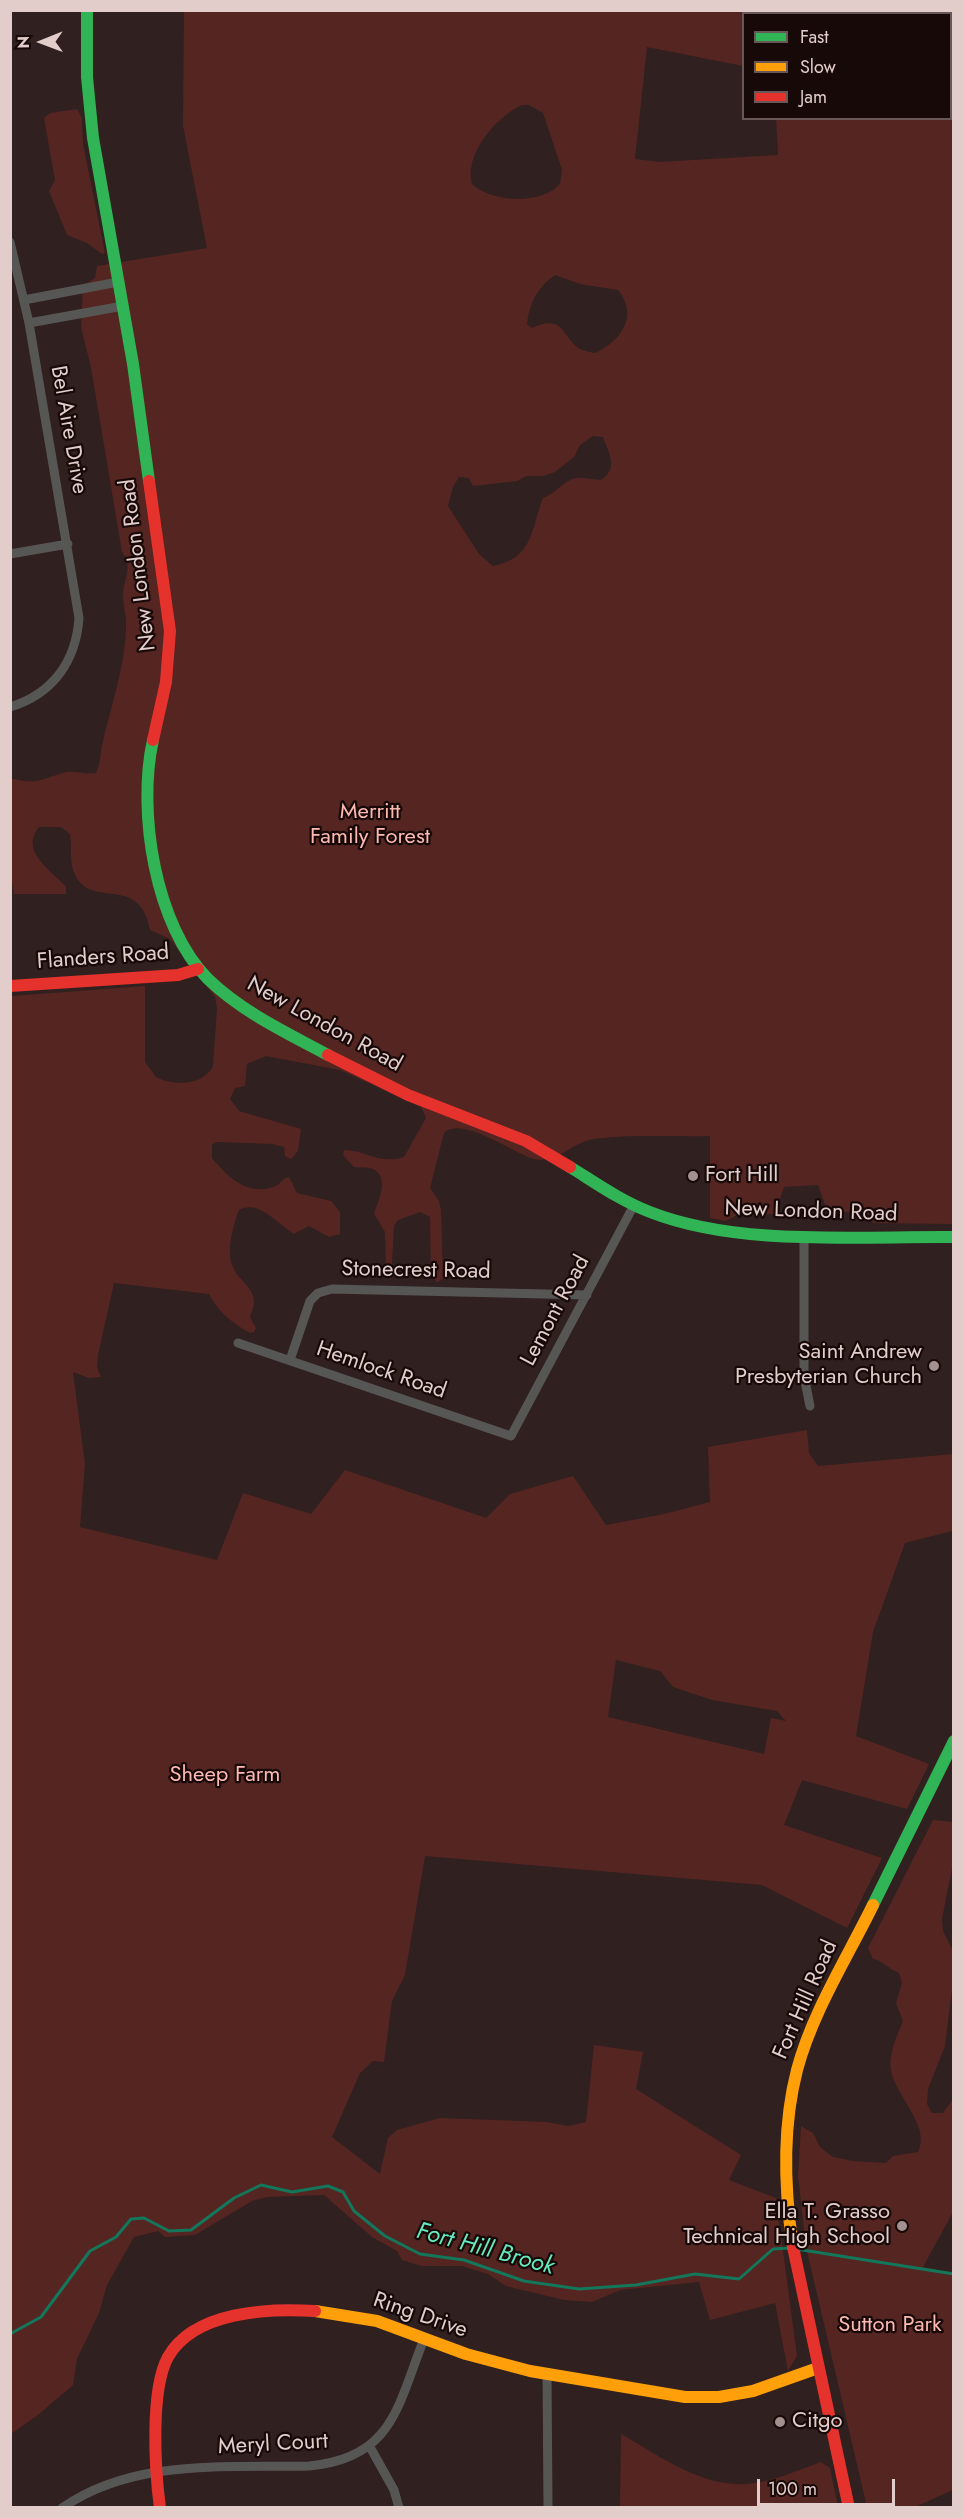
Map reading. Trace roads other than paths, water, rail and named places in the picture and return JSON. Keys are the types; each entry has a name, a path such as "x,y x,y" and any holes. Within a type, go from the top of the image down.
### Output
{"main road":[{"name":"New London Road","path":"87,10 89,105 151,485 170,631 169,676 149,760 148,813 158,867 173,920 198,969 214,985 256,1016 325,1054 409,1095 524,1140 634,1205 663,1217 728,1233 954,1237"},
{"name":"Flanders Road","path":"10,986 178,975 198,969"},
{"name":"Fort Hill Road","path":"849,2508 794,2259 786,2199 784,2152 788,2104 797,2065 815,2022 954,1741"},
{"name":"Ring Drive","path":"160,2508 159,2389 167,2357 184,2336 207,2323 262,2311 323,2312 378,2322 480,2358 676,2396 702,2398 754,2391 818,2368"}],"street":[{"name":"Bel Aire Drive","path":"10,242 29,323 79,610 72,656 63,671 33,698 10,707"},
{"path":"24,300 118,282"},
{"path":"29,323 123,306"},
{"path":"10,554 68,544"},
{"name":"Lemont Road","path":"511,1436 634,1205"},
{"path":"804,1236 804,1376 810,1406"},
{"name":"Stonecrest Road","path":"290,1360 310,1301 318,1293 332,1289 587,1295"},
{"name":"Hemlock Road","path":"237,1343 511,1436"},
{"name":"Meryl Court","path":"62,2508 122,2478 158,2470 327,2464 356,2456 370,2447 392,2418 424,2339"},
{"path":"548,2373 548,2508"},
{"path":"370,2447 394,2490 399,2508"}],"waterway":[{"name":"Fort Hill Brook","path":"10,2334 41,2317 90,2251 116,2237 131,2219 144,2218 169,2231 191,2230 234,2198 261,2185 292,2192 328,2186 343,2192 354,2211 385,2236 420,2254 464,2260 524,2281 579,2289 636,2285 695,2274 739,2279 773,2249 790,2248"},
{"name":"Fort Hill Brook","path":"796,2249 954,2274"}],"place":[{"name":"Fort Hill","path":"693,1176"},
{"name":"Saint Andrew Presbyterian Church","path":"934,1366"},
{"name":"Ella T. Grasso Technical High School","path":"902,2226"},
{"name":"Citgo","path":"780,2422"}],"park label":[{"name":"Merritt Family Forest","path":"370,826"},
{"name":"Sheep Farm","path":"225,1776"},
{"name":"Sutton Park","path":"890,2326"}]}
